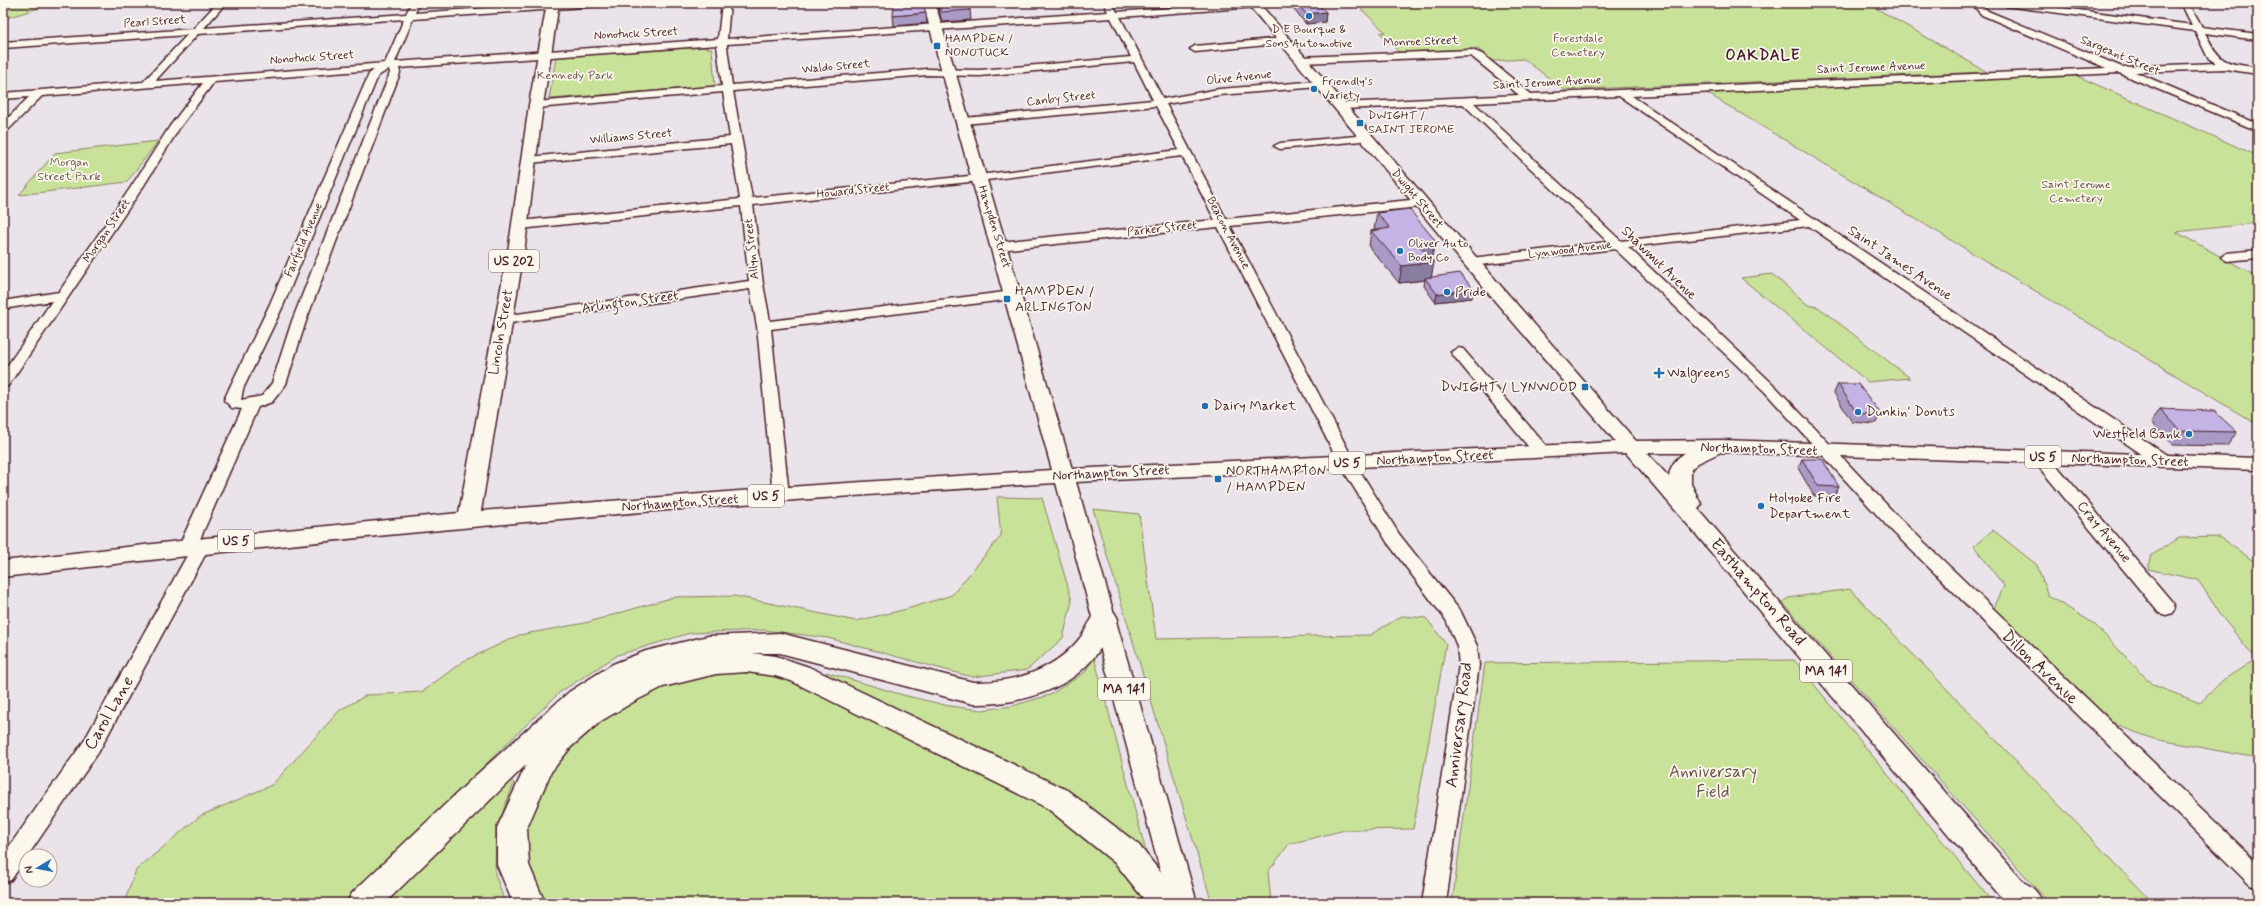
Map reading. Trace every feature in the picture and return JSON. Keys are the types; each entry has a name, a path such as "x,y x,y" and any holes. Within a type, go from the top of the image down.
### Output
{"highway":[{"path":"364,903 510,761 583,694 637,664 692,648 750,642 780,643 973,693 999,694 1052,678 1067,669 1092,642 1105,619"},
{"path":"529,903 513,865 512,828 540,765 561,740 591,713 624,693 657,678 716,664 747,662 776,666 800,674 1057,799 1127,854 1166,903"}],"main road":[{"name":"Hampden Street","path":"929,3 1000,246 1064,475"},
{"name":"Lincoln Street","path":"469,519 520,225 536,105 546,53 553,4"},
{"name":"Dwight Street","path":"1253,4 1320,84 1341,106 1420,203 1631,448"},
{"name":"Northampton Street","path":"469,519 1064,475 1347,463 1631,448 1722,446 1829,451 2258,464"},
{"path":"1702,527 1678,479 1681,467 1690,459 1722,446"},
{"name":"Easthampton Road","path":"1631,448 1702,527 2023,900"},
{"name":"MA 141","path":"1064,475 1183,903"},
{"name":"US 5","path":"3,569 195,545 469,519"}],"street":[{"path":"146,84 222,3"},
{"path":"389,65 415,3"},
{"name":"Pearl Street","path":"3,45 553,4 597,3"},
{"name":"Allyn Street","path":"726,3 723,42 727,89 747,202 756,284 764,326 781,495"},
{"name":"Beacon Avenue","path":"1108,3 1116,15 1347,463"},
{"name":"Nonotuck Street","path":"3,96 546,53 936,28 1270,3"},
{"name":"Sargeant Street","path":"1976,3 1985,13 2258,128"},
{"path":"2006,3 2258,37"},
{"path":"2185,3 2213,58 2226,66 2258,79"},
{"path":"1195,49 1284,41"},
{"name":"Monroe Street","path":"1300,60 1472,54 1479,56 1528,97"},
{"name":"Waldo Street","path":"536,105 926,72 980,73 1138,59"},
{"name":"Fairfield Avenue","path":"389,65 395,68 395,73 299,321 279,384 267,399 252,404 237,405 232,400 236,389 276,306 374,74 389,65"},
{"name":"Saint Jerome Avenue","path":"1341,106 2121,70 2226,66 2258,71"},
{"name":"Morgan Street","path":"3,383 137,187 175,126 211,79"},
{"name":"Olive Avenue","path":"1161,102 1219,92 1320,84"},
{"name":"Saint James Avenue","path":"1620,92 2162,460"},
{"path":"3,129 38,94"},
{"name":"Shawmut Avenue","path":"1466,100 1770,389 1829,451"},
{"name":"Canby Street","path":"964,121 1161,102"},
{"path":"1280,146 1367,138"},
{"name":"Williams Street","path":"529,160 736,140"},
{"name":"Howard Street","path":"520,225 979,178 1187,152"},
{"name":"Parker Street","path":"1000,246 1420,203"},
{"name":"Lynwood Avenue","path":"1471,262 1812,222"},
{"path":"2227,257 2258,254"},
{"name":"Arlington Street","path":"503,320 756,284"},
{"path":"3,305 64,295"},
{"path":"764,326 1013,295"},
{"path":"1458,352 1542,452"},
{"path":"195,545 252,404"},
{"name":"Dillon Avenue","path":"1829,451 1894,523 2258,878"},
{"name":"Cray Avenue","path":"2040,457 2166,608"},
{"name":"Anniversary Road","path":"1347,463 1393,538 1450,611 1461,629 1467,646 1469,665 1434,903"},
{"name":"Carol Lane","path":"3,873 91,747 195,545"}],"green space":[{"path":"3,3 56,3 3,19"},
{"name":"Forestdale Cemetery","path":"1355,3 1867,3 1987,72 1564,90 1524,59 1492,61 1478,49 1399,52 1380,33 1385,32"},
{"name":"Kennedy Park","path":"705,47 712,49 715,86 549,99 556,57"},
{"name":"Saint Jerome Cemetery","path":"2077,76 2258,156 2258,223 2176,232 2258,277 2258,425 1705,92"},
{"name":"Morgan Street Park","path":"158,141 127,182 19,195 55,153"},
{"path":"1772,274 1808,305 1818,307 1910,378 1868,382 1741,278"},
{"path":"997,497 1042,498 1072,601 1063,638 1027,670 972,677 828,638 764,630 690,633 618,655 560,692 343,903 124,903 136,870 200,816 272,785 340,710 367,695 422,692 462,662 519,635 585,623 674,597 735,596 856,621 907,609 952,595 1001,536"},
{"path":"1093,509 1139,514 1156,639 1370,635 1402,616 1426,618 1446,644 1413,829 1345,830 1289,844 1268,872 1271,903 1212,903"},
{"path":"1993,530 2037,565 2048,596 2093,623 2153,685 2200,703 2223,680 2256,659 2222,617 2198,580 2148,569 2152,555 2179,538 2219,537 2258,564 2258,758 2154,739 2116,725 1994,608 2004,586 1974,546"},
{"path":"1850,589 2146,895 2151,903 2049,903 1783,603 1788,598"},
{"path":"1094,657 1149,863 949,735 828,676 826,672 903,695 949,706 982,710 1012,706 1050,695 1084,673"},
{"name":"Anniversary Field","path":"1794,660 1993,903 1452,903 1485,663"},
{"path":"736,672 784,676 1060,814 1123,868 1149,903 542,903 533,887 521,829 545,772 591,722 647,691 708,674"},
{"path":"509,779 514,783 496,830 495,874 505,903 379,903"}],"building":[{"path":"894,3 923,3 926,13 893,16"},
{"path":"939,3 967,3 970,10 941,12"},
{"path":"1297,3 1317,3 1326,12 1306,14"},
{"path":"1409,209 1435,240 1416,242 1434,262 1402,266 1371,231 1390,228 1377,213"},
{"path":"1460,273 1473,289 1437,294 1425,278"},
{"path":"1838,384 1858,384 1880,413 1877,413 1878,415 1857,413"},
{"path":"2160,409 2214,411 2237,432 2181,431"},
{"path":"1802,459 1822,459 1839,487 1818,486"}],"place":[{"name":"D E Bourque & Sons Automotive","path":"1309,16"},
{"name":"HAMPDEN / NONOTUCK","path":"937,46"},
{"name":"Friendly's Variety","path":"1314,89"},
{"name":"DWIGHT / SAINT JEROME","path":"1360,123"},
{"name":"Oliver Auto Body Co","path":"1400,251"},
{"name":"Pride","path":"1447,292"},
{"name":"HAMPDEN / ARLINGTON","path":"1007,299"},
{"name":"Walgreens","path":"1659,373"},
{"name":"DWIGHT / LYNWOOD","path":"1585,387"},
{"name":"Dairy Market","path":"1205,406"},
{"name":"Dunkin' Donuts","path":"1858,412"},
{"name":"Westfield Bank","path":"2189,434"},
{"name":"NORTHAMPTON / HAMPDEN","path":"1218,479"},
{"name":"Holyoke Fire Department","path":"1761,506"}],"district":[{"name":"OAKDALE","path":"1763,56"}]}
